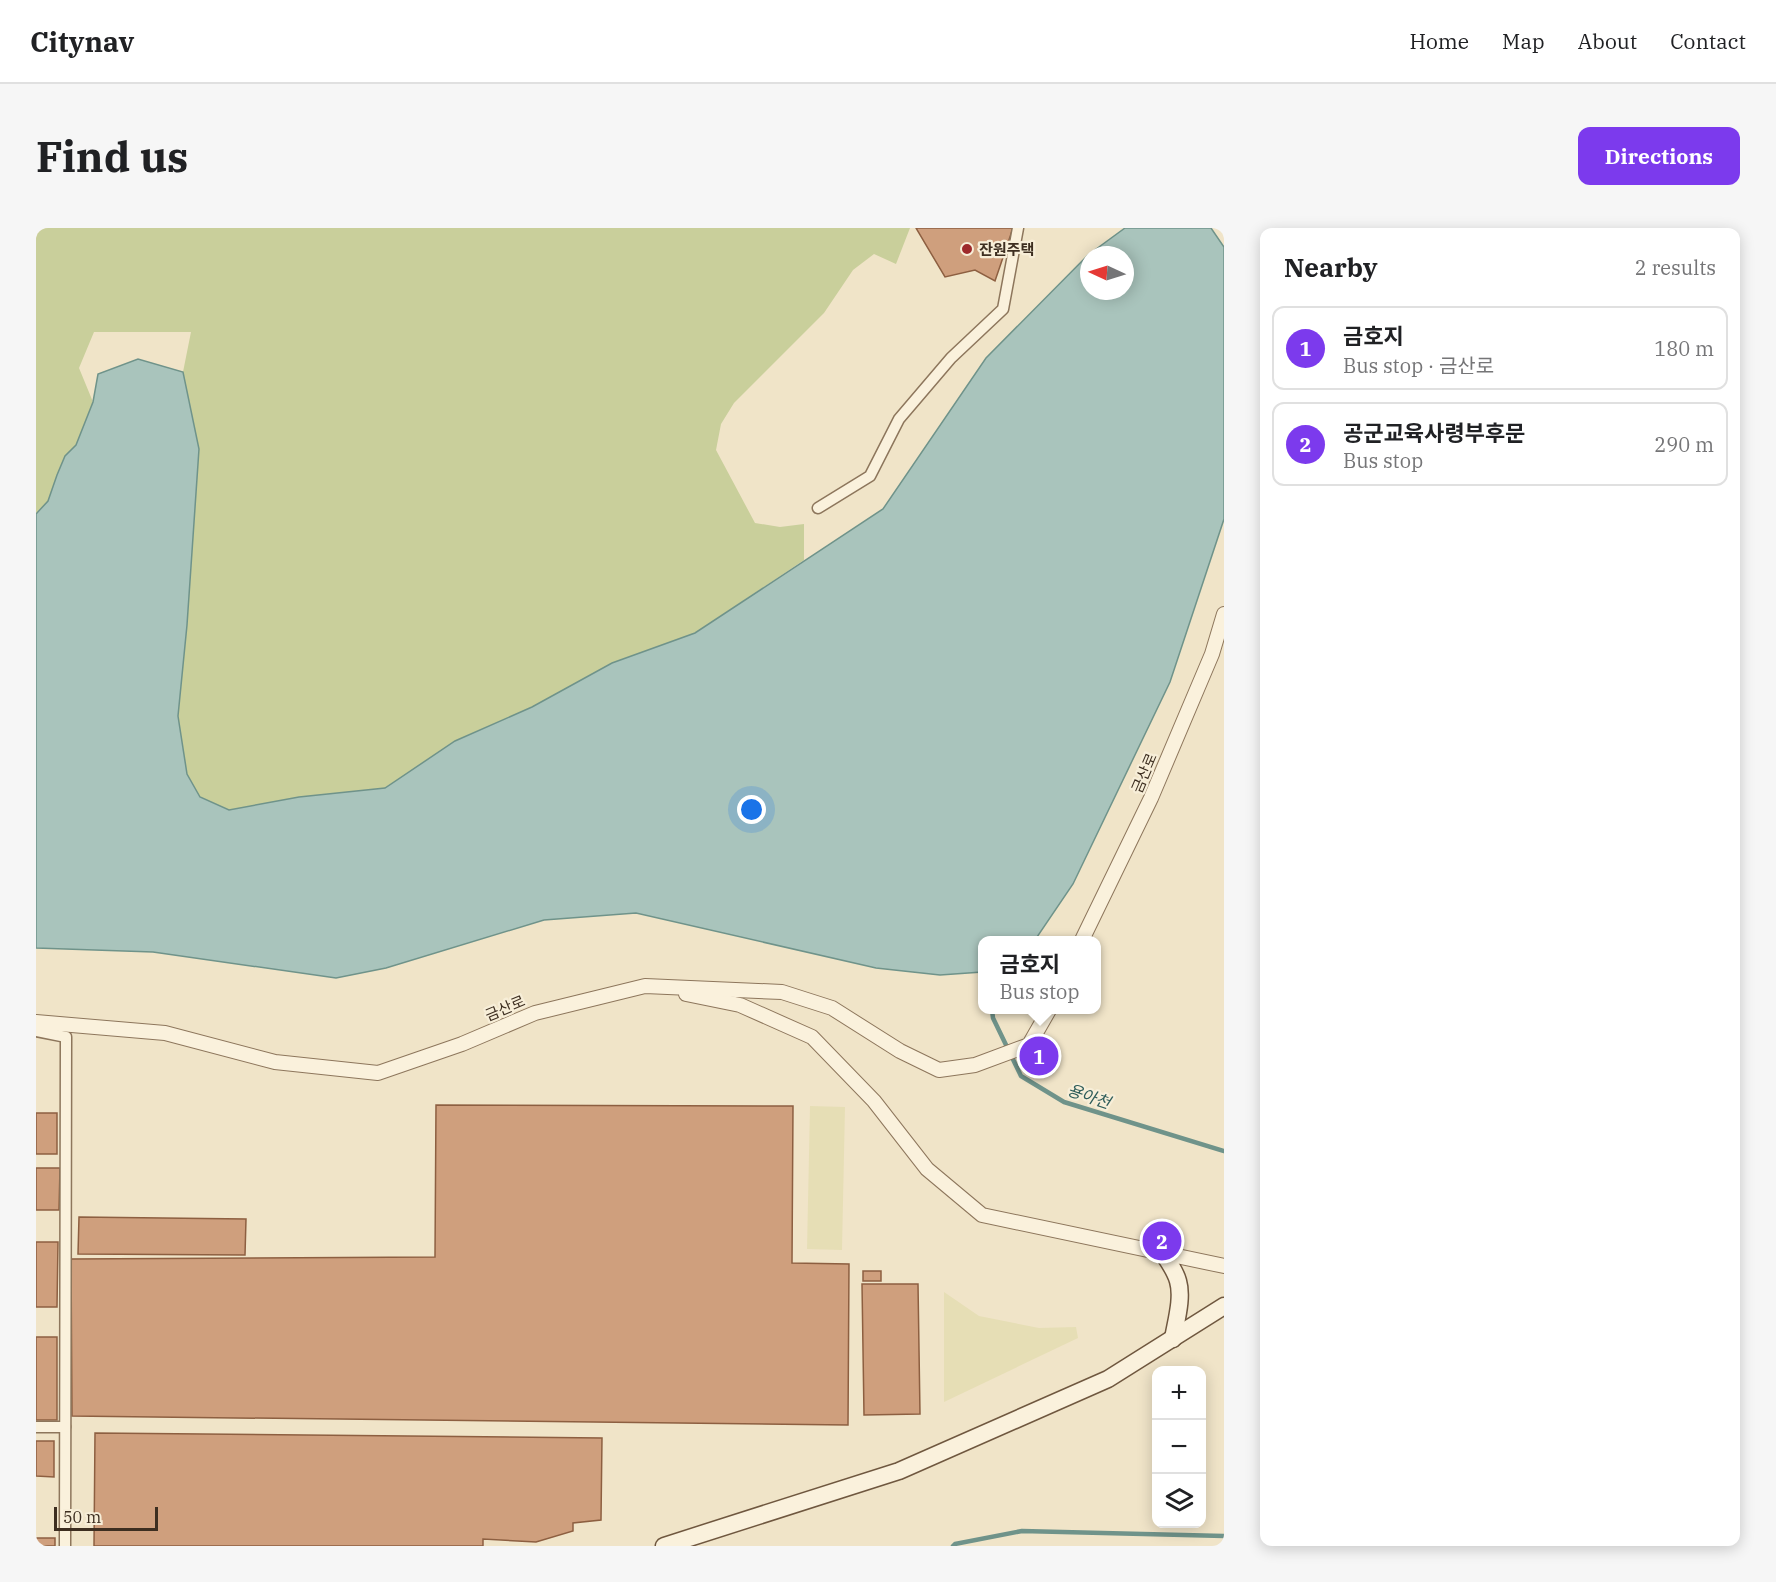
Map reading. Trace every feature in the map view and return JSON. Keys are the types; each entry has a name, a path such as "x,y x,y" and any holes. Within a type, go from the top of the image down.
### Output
{"main road":[{"path":"1162,1252 1179,1283 1173,1339"},
{"path":"664,1546 899,1471 1108,1379 1224,1306"}],"street":[{"path":"818,508 870,476 899,419 951,358 1003,309 1018,228"},
{"name":"금산로","path":"1084,936 1151,798 1212,654 1224,614"},
{"path":"645,986 740,1005 812,1037 874,1101 927,1169 982,1215 1224,1266"},
{"name":"금산로","path":"36,1022 165,1033 275,1062 378,1073 462,1044 535,1013 645,986 782,992 832,1008 900,1051 939,1070 975,1065 1029,1045 1047,1014"},
{"path":"36,1031 66,1037 64,1546"},
{"path":"36,1427 66,1427"}],"shaded area":[{"path":"810,1106 845,1107 842,1250 807,1249"},
{"path":"944,1292 979,1316 1039,1328 1076,1327 1078,1338 944,1402"}],"green space":[{"path":"36,228 910,228 896,264 874,254 853,270 824,313 734,403 721,424 716,450 755,523 780,527 804,524 804,560 695,633 612,663 532,707 455,741 386,788 299,797 229,810 200,797 187,774 178,716 187,625 199,449 183,372 191,332 94,332 79,368 93,402 76,445 65,456 48,501 36,514"}],"water":[{"path":"1125,228 1211,228 1224,247 1224,519 1170,682 1073,884 1038,936 978,936 978,972 940,975 876,968 636,913 544,920 386,968 336,978 153,952 36,948 36,514 48,501 65,456 76,445 93,402 98,374 138,359 183,372 199,449 187,625 178,716 187,774 200,797 229,810 299,797 385,788 455,741 532,707 612,663 695,633 883,509 986,358 1080,263 1080,300 1134,300 1134,246 1100,246"}],"building":[{"name":"잔원주택","path":"916,228 1013,228 995,281 975,270 945,277"},
{"path":"436,1105 793,1106 792,1263 849,1264 848,1425 72,1416 71,1259 435,1257"},
{"path":"36,1113 57,1113 57,1154 36,1154"},
{"path":"36,1168 60,1168 59,1210 36,1210"},
{"path":"79,1217 246,1219 245,1255 78,1254"},
{"path":"36,1242 58,1242 57,1307 36,1307"},
{"path":"863,1271 881,1271 881,1281 863,1281"},
{"path":"862,1284 918,1284 920,1414 864,1415"},
{"path":"36,1337 57,1337 57,1420 36,1420"},
{"path":"95,1433 602,1438 601,1520 573,1523 573,1531 536,1542 483,1539 483,1546 94,1546"},
{"path":"36,1441 54,1441 54,1477 36,1476"},
{"path":"36,1538 55,1538 55,1546 36,1546"}],"waterway":[{"name":"용아천","path":"992,1014 1021,1076 1064,1102 1224,1151"},
{"name":"용아천","path":"953,1546 1022,1531 1224,1536"}],"place":[{"name":"잔원주택","path":"967,249"},
{"name":"금호지","path":"1039,1056"},
{"name":"공군교육사령부후문","path":"1162,1241"}]}
